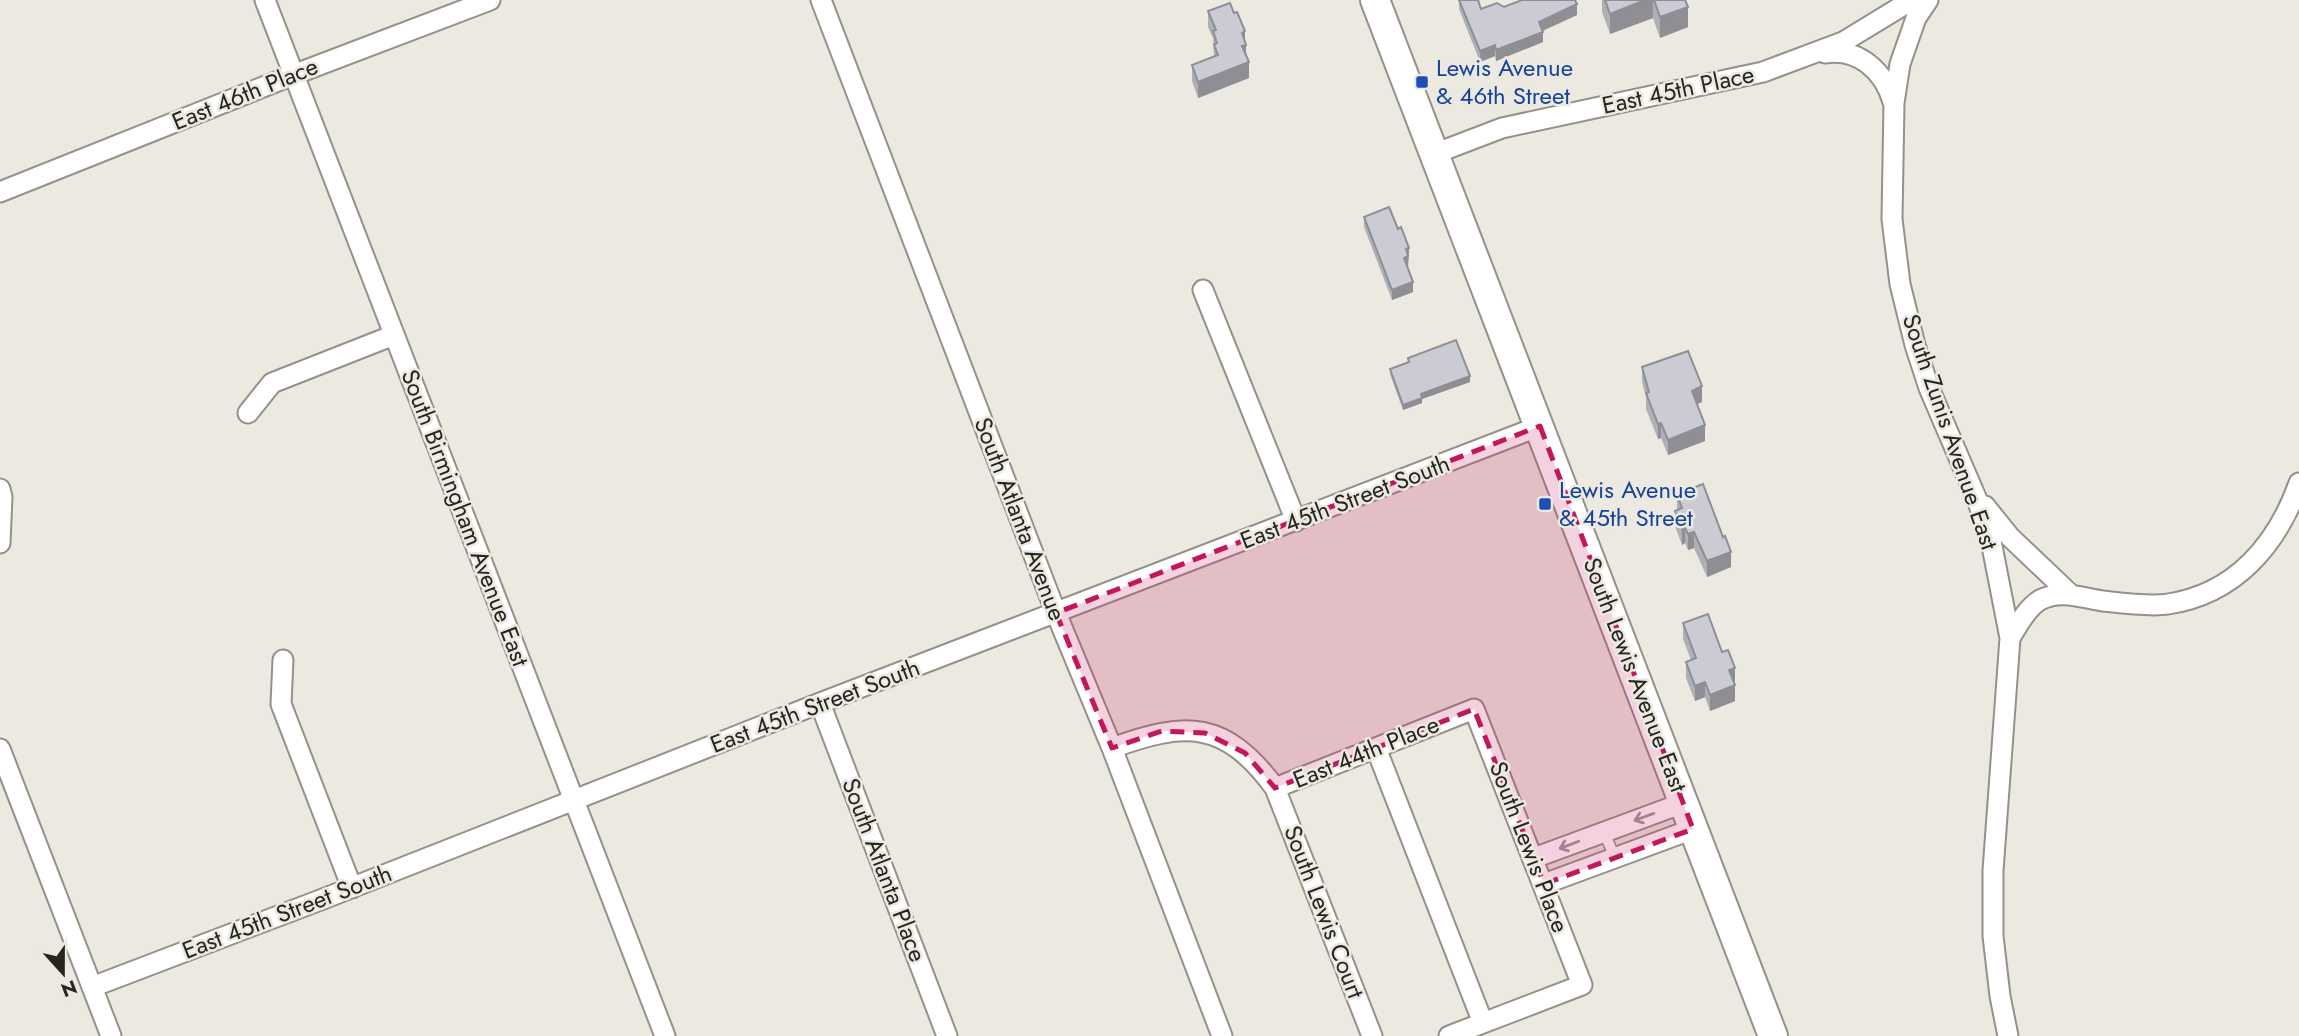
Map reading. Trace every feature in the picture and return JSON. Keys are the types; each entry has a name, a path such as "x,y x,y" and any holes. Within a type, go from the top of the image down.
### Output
{"main road":[{"name":"South Lewis Avenue East","path":"1375,0 1773,1036"}],"street":[{"name":"South Birmingham Avenue East","path":"265,0 665,1036"},
{"name":"East 46th Place","path":"0,192 490,0"},
{"name":"South Atlanta Avenue","path":"821,0 1056,613 1112,748 1222,1036"},
{"name":"East 45th Place","path":"1434,154 1502,128 1763,72 1843,42 1912,0"},
{"name":"South Zunis Avenue East","path":"1928,0 1916,19 1900,64 1894,103 1892,219 1900,284 1914,345 1929,388 1975,492 1991,541 2011,638 1993,871 1993,936 2008,1036"},
{"path":"1812,55 1835,51 1863,60 1883,78 1894,103"},
{"path":"1203,290 1296,521"},
{"path":"248,413 272,383 394,335"},
{"name":"East 45th Street South","path":"92,987 1540,426"},
{"path":"2011,638 2022,618 2041,600 2069,593 2103,601 2165,605 2200,597 2233,580 2255,559 2278,529 2299,483"},
{"path":"0,489 0,543"},
{"path":"1975,492 2010,537 2069,593"},
{"path":"283,660 281,704 352,888"},
{"name":"South Atlanta Place","path":"820,703 947,1036"},
{"name":"East 44th Place","path":"1112,748 1162,731 1189,730 1205,733 1228,741 1262,769 1275,788 1474,709"},
{"name":"South Lewis Place","path":"1474,709 1582,985 1483,1023"},
{"path":"1376,748 1483,1023 1449,1036"},
{"path":"0,749 111,1036"},
{"name":"South Lewis Court","path":"1275,788 1371,1036"},
{"path":"1534,858 1683,803"},
{"path":"1544,884 1693,829"}],"lane":[{"path":"1604,832 1615,858"}],"highlighted area":[{"path":"1540,426 1693,829 1544,884 1474,709 1275,788 1245,753 1205,733 1162,731 1112,748 1056,613"}],"building":[{"path":"1459,0 1478,0 1481,9 1497,3 1504,7 1522,0 1575,0 1577,4 1539,22 1543,32 1496,50 1495,45 1480,51"},
{"path":"1605,0 1645,0 1610,14"},
{"path":"1654,0 1685,0 1688,7 1660,17"},
{"path":"1230,3 1245,31 1242,33 1246,45 1242,46 1249,62 1198,82 1192,65 1218,55 1214,45 1217,43 1213,31 1216,30 1208,11"},
{"path":"1389,207 1409,248 1406,249 1408,256 1404,258 1413,282 1392,290 1364,217"},
{"path":"1456,340 1470,376 1421,394 1422,398 1403,405 1390,369 1409,362 1408,358"},
{"path":"1688,351 1702,386 1692,391 1705,425 1668,440 1661,423 1658,424 1646,393 1649,392 1642,367"},
{"path":"1703,484 1731,552 1707,561 1694,532 1688,534 1685,528 1682,529 1675,511 1682,508 1677,494"},
{"path":"1708,614 1722,652 1728,650 1735,668 1729,670 1735,685 1710,695 1705,682 1695,686 1686,662 1696,658 1683,623"}],"place":[{"name":"Lewis Avenue & 46th Street","path":"1422,82"},
{"name":"Lewis Avenue & 45th Street","path":"1545,504"}]}
